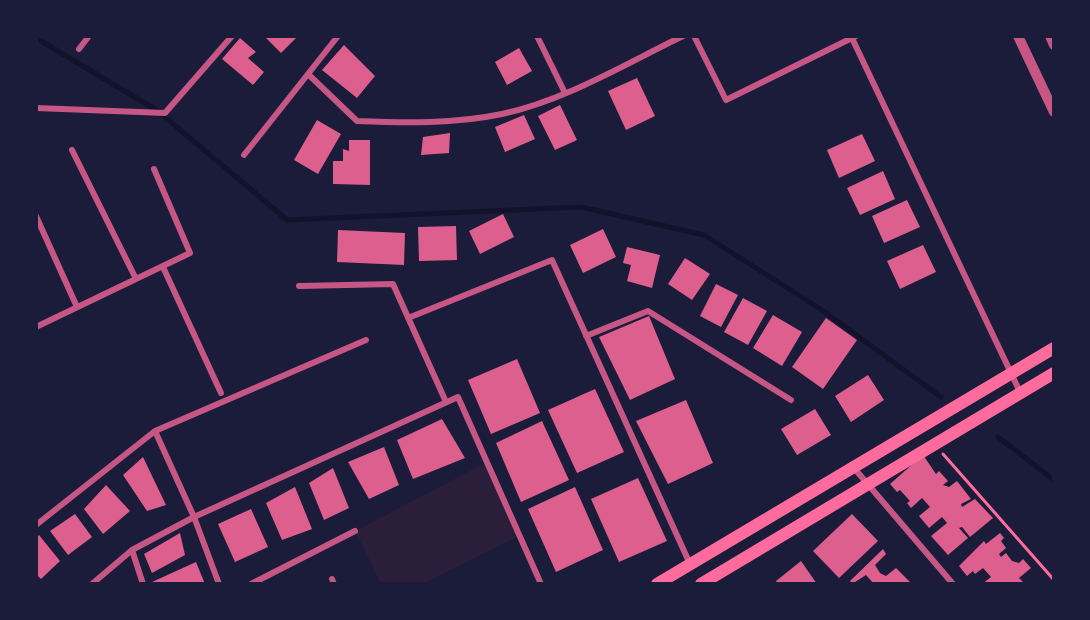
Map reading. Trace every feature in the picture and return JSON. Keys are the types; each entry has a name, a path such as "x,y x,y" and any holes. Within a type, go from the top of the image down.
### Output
{"main road":[{"path":"657,584 1054,348"},
{"path":"701,584 1054,373"}],"street":[{"path":"79,49 89,36"},
{"path":"36,108 159,114 170,109 232,36"},
{"path":"244,155 338,36"},
{"path":"537,36 565,93"},
{"path":"308,74 357,121 418,124 503,114 565,93 683,36"},
{"path":"694,36 726,100 853,37 1020,392"},
{"path":"1018,36 1054,112"},
{"path":"1050,36 1054,45"},
{"path":"36,103 44,108"},
{"path":"72,150 136,279"},
{"path":"36,327 189,254 190,250 154,169"},
{"path":"36,216 77,307"},
{"path":"408,318 552,260 690,565"},
{"path":"163,267 221,393"},
{"path":"299,286 393,284 446,402"},
{"path":"586,336 648,312 791,400"},
{"path":"36,525 155,431 366,340"},
{"path":"92,584 132,550 194,517 458,397 541,584"},
{"path":"155,431 194,517 219,584"},
{"path":"854,468 952,584"},
{"path":"250,584 355,531"},
{"path":"132,550 143,584"}],"path":[{"path":"934,444 1054,580"}],"shaded area":[{"path":"487,462 517,537 422,584 381,584 355,531"}],"building":[{"path":"264,36 298,36 281,53"},
{"path":"240,38 256,52 248,58 264,72 253,85 222,59"},
{"path":"344,45 375,76 357,98 322,70"},
{"path":"519,48 532,71 507,85 495,62"},
{"path":"637,78 655,116 626,130 608,91"},
{"path":"560,105 577,140 555,150 538,116"},
{"path":"524,115 535,139 505,152 495,127"},
{"path":"317,120 341,134 318,174 294,160"},
{"path":"450,133 449,153 421,155 423,137"},
{"path":"862,134 875,161 839,178 827,150"},
{"path":"349,140 370,140 370,185 333,184 333,161 343,161 343,149 349,151"},
{"path":"883,171 895,199 860,215 847,188"},
{"path":"907,200 920,227 884,243 872,216"},
{"path":"503,214 514,237 480,254 469,231"},
{"path":"456,226 457,260 419,261 418,227"},
{"path":"603,229 616,257 583,273 570,245"},
{"path":"338,230 405,233 404,265 337,262"},
{"path":"923,245 936,272 900,289 887,261"},
{"path":"627,247 660,255 652,288 627,281 631,265 623,263"},
{"path":"685,258 710,274 692,300 668,284"},
{"path":"716,284 738,295 721,327 700,316"},
{"path":"743,298 767,311 748,345 724,332"},
{"path":"773,315 802,332 782,366 753,348"},
{"path":"649,316 675,379 630,400 599,337"},
{"path":"826,318 857,340 823,389 792,367"},
{"path":"517,359 540,413 491,434 468,380"},
{"path":"868,375 884,400 851,422 835,396"},
{"path":"595,389 624,452 577,473 548,410"},
{"path":"686,400 713,463 668,484 636,421"},
{"path":"815,409 831,435 797,455 781,429"},
{"path":"442,419 465,458 413,479 397,440"},
{"path":"542,421 569,480 521,502 496,443"},
{"path":"384,447 399,485 369,499 348,462"},
{"path":"923,455 936,474 939,471 948,481 943,485 949,487 957,481 971,499 961,504 962,507 975,499 993,518 970,537 962,527 959,528 968,538 948,555 931,536 947,523 942,517 929,528 919,516 930,507 922,498 911,508 907,503 910,501 900,490 897,492 890,484"},
{"path":"143,457 166,505 147,511 123,475"},
{"path":"333,468 349,508 324,520 309,483"},
{"path":"638,478 667,541 619,562 591,499"},
{"path":"106,485 130,511 103,534 84,509"},
{"path":"295,487 312,529 282,540 266,503"},
{"path":"575,487 603,550 556,572 528,509"},
{"path":"251,509 268,547 235,562 218,524"},
{"path":"75,514 92,537 68,555 50,531"},
{"path":"852,514 878,541 839,578 813,551"},
{"path":"180,533 185,555 152,573 144,554"},
{"path":"1000,533 1004,538 1001,541 1006,548 999,554 1001,557 1006,553 1012,561 1019,563 1023,559 1031,568 1019,578 1023,582 1021,584 982,584 991,577 983,568 967,576 959,566 984,541 986,544"},
{"path":"39,535 60,561 41,579 36,574 36,538"},
{"path":"883,549 886,554 875,565 880,573 886,576 896,568 912,584 874,584 866,575 852,584 850,581"},
{"path":"801,561 817,584 778,584 776,581"},
{"path":"196,562 205,584 152,582"}],"waterway":[{"path":"36,38 158,111 287,220 581,207 704,235 822,310 941,397"},
{"path":"998,437 1054,480"}]}
